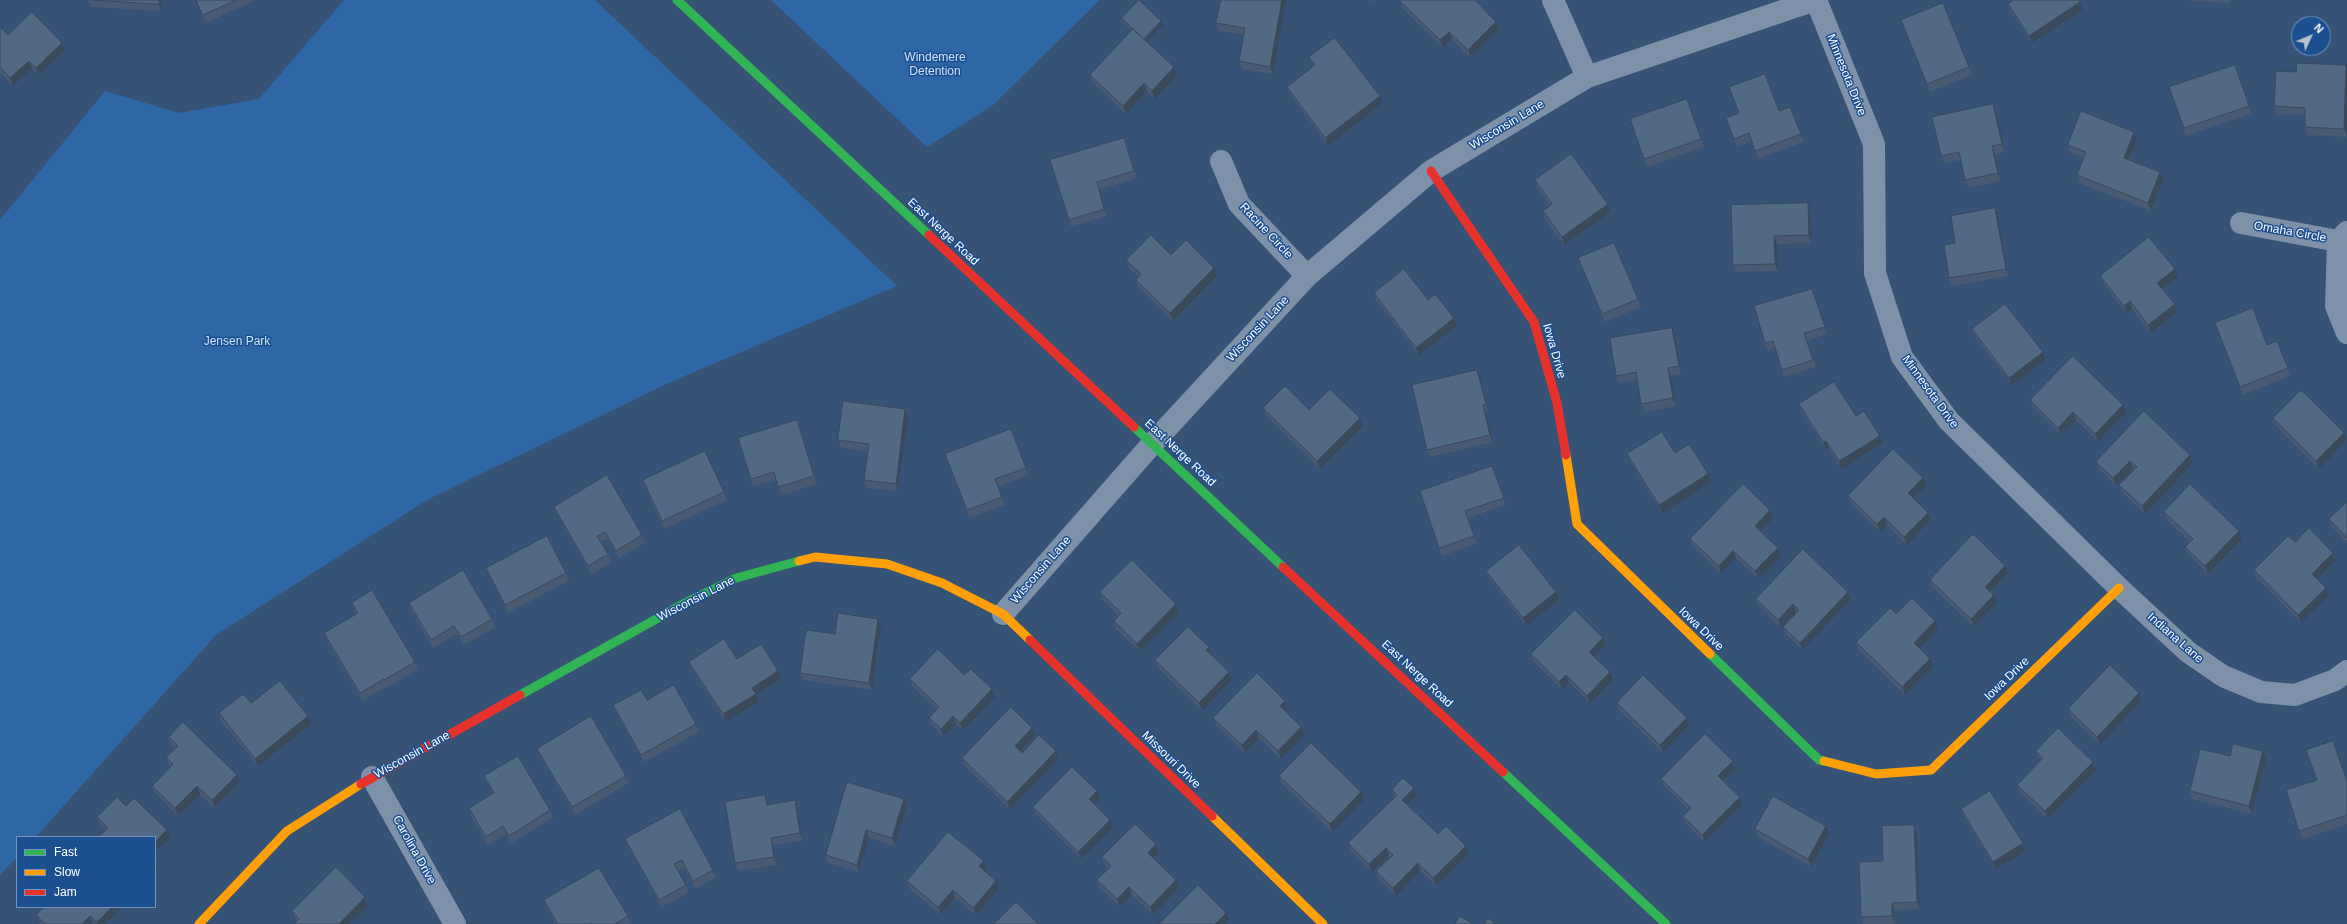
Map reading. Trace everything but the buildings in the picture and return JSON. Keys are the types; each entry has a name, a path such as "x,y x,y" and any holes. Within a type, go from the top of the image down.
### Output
{"street":[{"name":"East Nerge Road","path":"677,0 1666,924"},
{"path":"1553,0 1587,77"},
{"name":"Wisconsin Lane","path":"199,924 287,831 372,777 685,603 736,578 815,557 887,564 942,583 1003,614 1152,444 1307,276 1431,171 1587,77 1816,0"},
{"name":"Minnesota Drive","path":"1816,0 1874,144 1875,273 1902,357 1949,422 2119,588"},
{"name":"Racine Circle","path":"1221,161 1239,204 1307,276"},
{"name":"Iowa Drive","path":"1431,171 1534,322 1557,403 1577,524 1819,760 1876,774 1931,770 2119,588"},
{"name":"Omaha Circle","path":"2241,223 2342,236"},
{"path":"2342,236 2336,306 2347,333"},
{"name":"Indiana Lane","path":"2119,588 2188,652 2223,676 2261,692 2295,695 2335,680 2347,671"},
{"name":"Missouri Drive","path":"1003,614 1323,924"},
{"name":"Carolina Drive","path":"372,777 456,924"}],"green space":[{"name":"Jensen Park","path":"344,0 595,0 897,286 673,381 427,500 216,635 37,836 16,836 16,858 0,875 0,220 105,91 179,113 259,99"},
{"name":"Windemere Detention","path":"771,0 1100,0 992,106 927,147"}],"traffic: fast":[{"path":"677,0 929,235"},
{"path":"1134,427 1283,567"},
{"path":"520,695 685,603 736,578 799,561"},
{"path":"1710,654 1819,760 1824,761"},
{"path":"1503,772 1666,924"}],"traffic: slow":[{"path":"1566,455 1577,524 1710,654"},
{"path":"799,561 815,557 887,564 942,583 1003,614 1030,640"},
{"path":"1824,761 1876,774 1931,770 2119,588"},
{"path":"199,924 287,831 361,784"},
{"path":"1212,816 1323,924"}],"traffic: jam":[{"path":"1431,171 1534,322 1557,403 1566,455"},
{"path":"929,235 1134,427"},
{"path":"1283,567 1503,772"},
{"path":"1030,640 1212,816"},
{"path":"361,784 520,695"}]}
